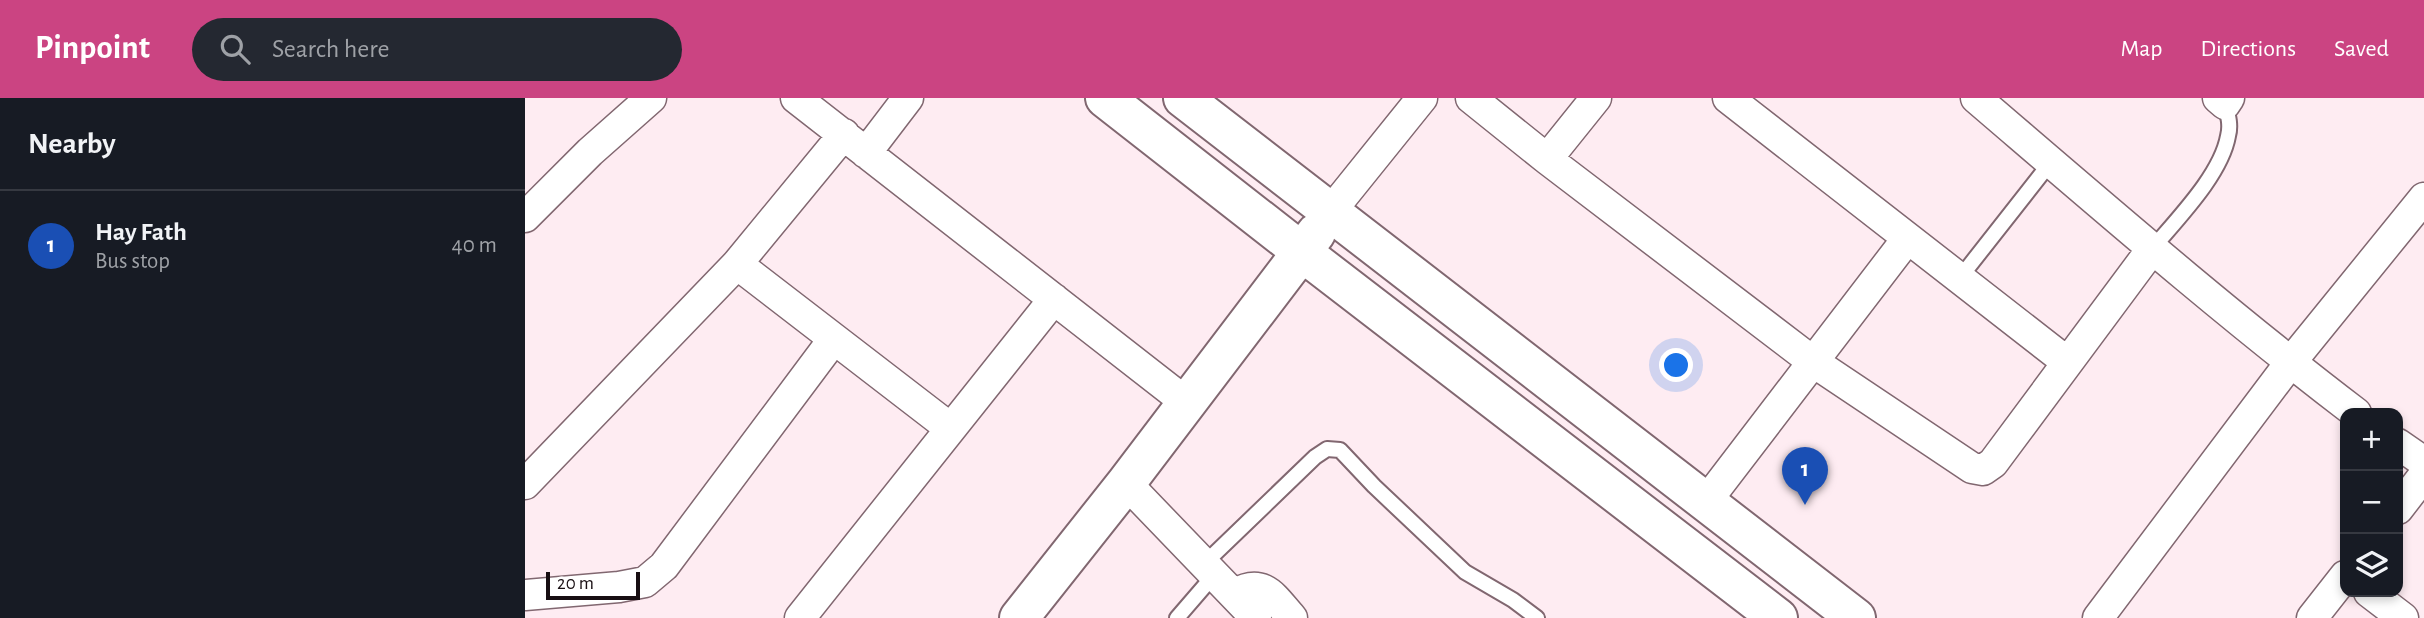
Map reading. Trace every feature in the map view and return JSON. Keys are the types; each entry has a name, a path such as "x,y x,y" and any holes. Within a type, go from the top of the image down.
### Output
{"main road":[{"path":"1105,98 1778,618"},
{"path":"1183,98 1856,618"},
{"path":"1019,618 1126,483 1331,211"}],"street":[{"path":"525,217 590,152 651,98"},
{"path":"796,98 1187,403"},
{"path":"525,484 855,143 908,98"},
{"path":"1331,211 1422,98"},
{"path":"1471,98 1812,361 1972,468 1983,470 1993,463 2152,249"},
{"path":"1547,159 1596,98"},
{"path":"1728,98 2067,362"},
{"path":"1976,98 2152,249 2290,363 2349,408"},
{"path":"2098,618 2290,363 2424,198"},
{"path":"1705,502 1907,239"},
{"path":"737,264 950,428"},
{"path":"800,618 1054,299"},
{"path":"525,595 619,587 645,582 664,566 833,340"},
{"path":"2403,447 2424,462"},
{"path":"2403,502 2424,475"},
{"path":"1126,483 1256,618"},
{"path":"1218,577 1268,591 1292,618"},
{"path":"2312,618 2340,582"},
{"path":"2376,597 2403,618"}],"lane":[{"path":"2152,249 2207,180 2222,155 2230,123 2224,100"},
{"path":"1959,279 2051,162"},
{"path":"1177,618 1218,577 1315,457 1327,449 1340,450 1465,572 1513,600 1537,618"}],"place":[{"name":"Hay Fath","path":"1805,505"}]}
